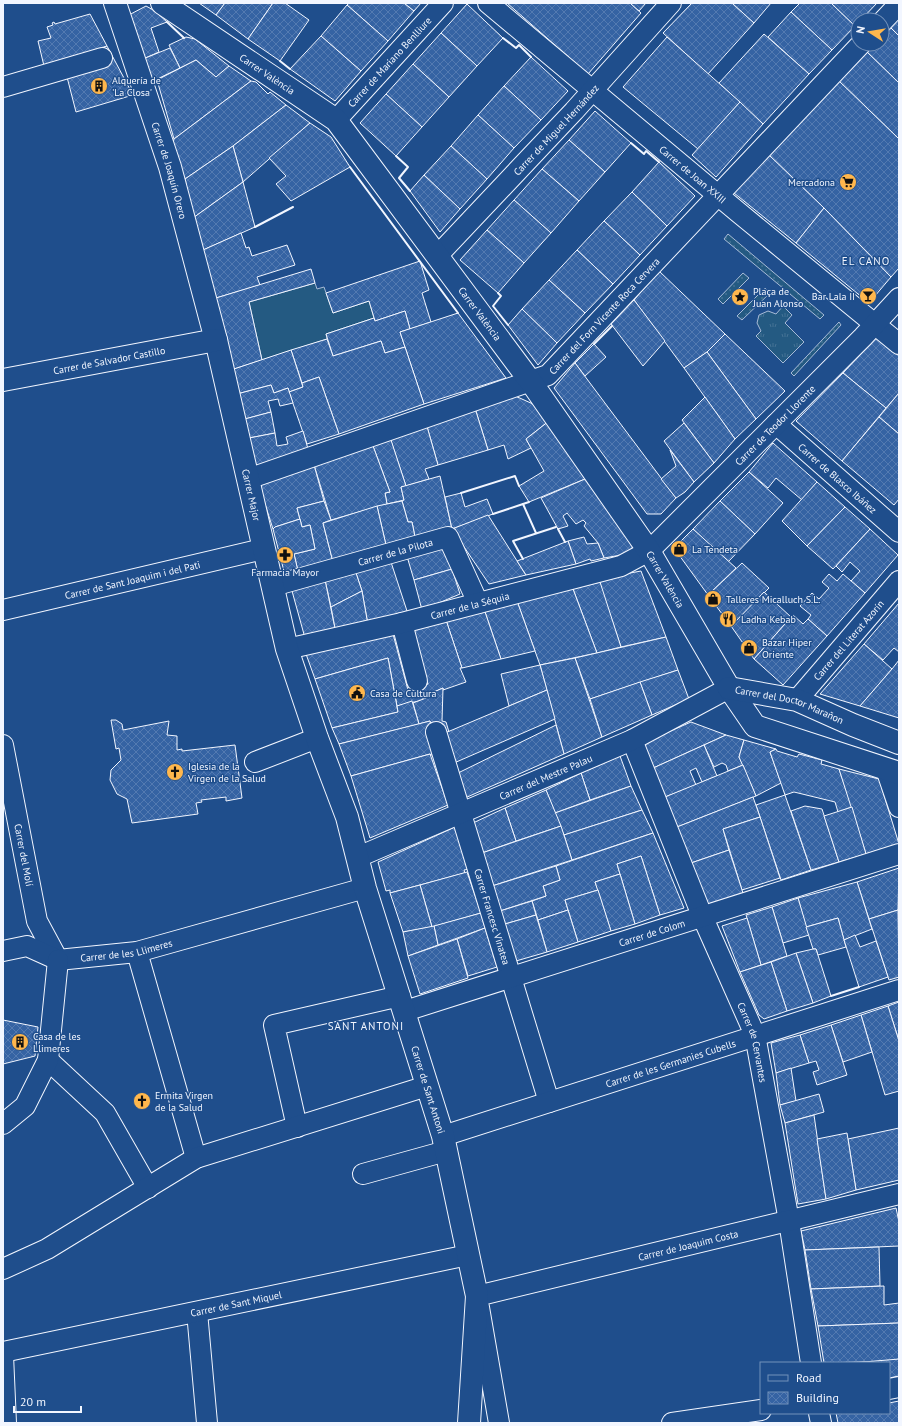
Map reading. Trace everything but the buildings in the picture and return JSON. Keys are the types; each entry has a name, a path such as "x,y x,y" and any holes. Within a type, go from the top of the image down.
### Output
{"street":[{"name":"Carrer de Joaquín Orero","path":"115,3 170,167 216,340"},
{"name":"Carrer València","path":"162,3 336,120 438,255 531,382 648,551 729,688"},
{"name":"Carrer de Mariano Benlliure","path":"336,120 443,3"},
{"name":"Carrer de Joan XXIII","path":"488,3 594,90 718,196 899,344"},
{"name":"Carrer de Miguel Hernández","path":"438,255 594,90 671,3"},
{"path":"890,14 899,4"},
{"name":"Carrer del Forn Vicente Roca Cervera","path":"248,479 548,375 853,52"},
{"path":"3,87 102,58"},
{"name":"Carrer de Teodor Llorente","path":"648,551 875,325 899,298"},
{"name":"Carrer de Salvador Castillo","path":"3,380 216,340"},
{"name":"Carrer Major","path":"216,340 287,649 317,738"},
{"name":"Carrer de Blasco Ibáñez","path":"776,424 899,532"},
{"name":"Carrer de la Pilota","path":"272,586 448,537 478,603"},
{"name":"Carrer de Sant Joaquim i del Pati","path":"3,610 263,549"},
{"name":"Carrer de la Séquia","path":"287,649 402,623 621,566 648,551"},
{"name":"Carrer del Literat Azorín","path":"797,700 899,581"},
{"path":"402,623 417,681"},
{"name":"Carrer del Doctor Marañon","path":"729,688 797,700 853,725 899,743"},
{"name":"Carrer del Doctor Marañon","path":"729,688 755,726 892,771"},
{"name":"Carrer del Mestre Palau","path":"358,857 632,740 729,688"},
{"name":"Carrer Francesc Vinatea","path":"436,732 548,1102"},
{"path":"255,762 317,738"},
{"name":"Carrer de Sant Antoni","path":"317,738 346,817 358,857 365,888 402,1003 444,1143 477,1296 500,1423"},
{"name":"Carrer de Cervantes","path":"632,740 703,918 755,1034 789,1221 811,1362"},
{"name":"Carrer del Molí","path":"3,746 37,921 58,960"},
{"path":"892,771 899,807"},
{"name":"Carrer de Colom","path":"297,1127 274,1026 402,1003 511,978 703,918 899,854"},
{"name":"Carrer de les Llimeres","path":"58,960 137,952 365,888"},
{"path":"3,951 27,946 58,960 48,1060 24,1106 3,1124"},
{"path":"137,952 196,1158"},
{"name":"Carrer de les Germanies Cubells","path":"363,1174 548,1102 755,1034 899,990"},
{"path":"48,1060 105,1113 148,1188"},
{"path":"3,1269 47,1249 196,1158 427,1086"},
{"name":"Carrer de Joaquim Costa","path":"477,1296 899,1194"},
{"name":"Carrer de Sant Miquel","path":"3,1353 468,1254"},
{"name":"Carrer de Sant Antoni","path":"469,1423 477,1296"},
{"path":"197,1312 207,1423"},
{"path":"3,1353 6,1423"},
{"path":"672,1423 760,1410"}],"green space":[{"path":"728,234 824,315 820,319 724,239"},
{"path":"743,273 749,278 723,304 718,299"},
{"path":"315,283 317,289 324,287 333,313 369,301 374,318 326,334 327,339 262,360 249,302"},
{"path":"765,288 770,293 742,320 737,316"},
{"path":"783,306 792,315 785,323 804,342 783,363 756,336 761,331 757,323 759,315 768,311 776,314"},
{"path":"839,322 841,325 794,376 791,373"}],"wall":[{"path":"167,22 184,38"},
{"path":"503,38 516,48 519,45 531,57"},
{"path":"280,61 290,69"},
{"path":"631,143 644,154 646,151 659,162"},
{"path":"396,156 408,167 399,178 410,191"},
{"path":"350,167 458,313"},
{"path":"255,227 293,207"},
{"path":"498,293 501,296 493,306 508,325"},
{"path":"594,344 612,326"},
{"path":"461,493 515,476 519,486"},
{"path":"529,502 523,504 536,533"},
{"path":"493,514 523,504"},
{"path":"523,559 513,541 556,527"},
{"path":"558,529 565,542"},
{"path":"831,996 859,987"}],"place":[{"name":"Alquería de 'La Closa'","path":"99,86"},
{"name":"Mercadona","path":"848,182"},
{"name":"Bar Lala II","path":"868,296"},
{"name":"Plaça de Juan Alonso","path":"740,297"},
{"name":"La Tendeta","path":"679,549"},
{"name":"Farmacia Mayor","path":"285,555"},
{"name":"Talleres Micalluch S.L.","path":"713,599"},
{"name":"Ladha Kebab","path":"728,619"},
{"name":"Bazar Hiper Oriente","path":"749,648"},
{"name":"Casa de Cultura","path":"357,693"},
{"name":"Iglesia de la Virgen de la Salud","path":"175,772"},
{"name":"Casa de les Llimeres","path":"20,1042"},
{"name":"Ermita Virgen de la Salud","path":"142,1101"}],"district":[{"name":"EL CANO","path":"866,261"},
{"name":"SANT ANTONI","path":"366,1026"}]}
